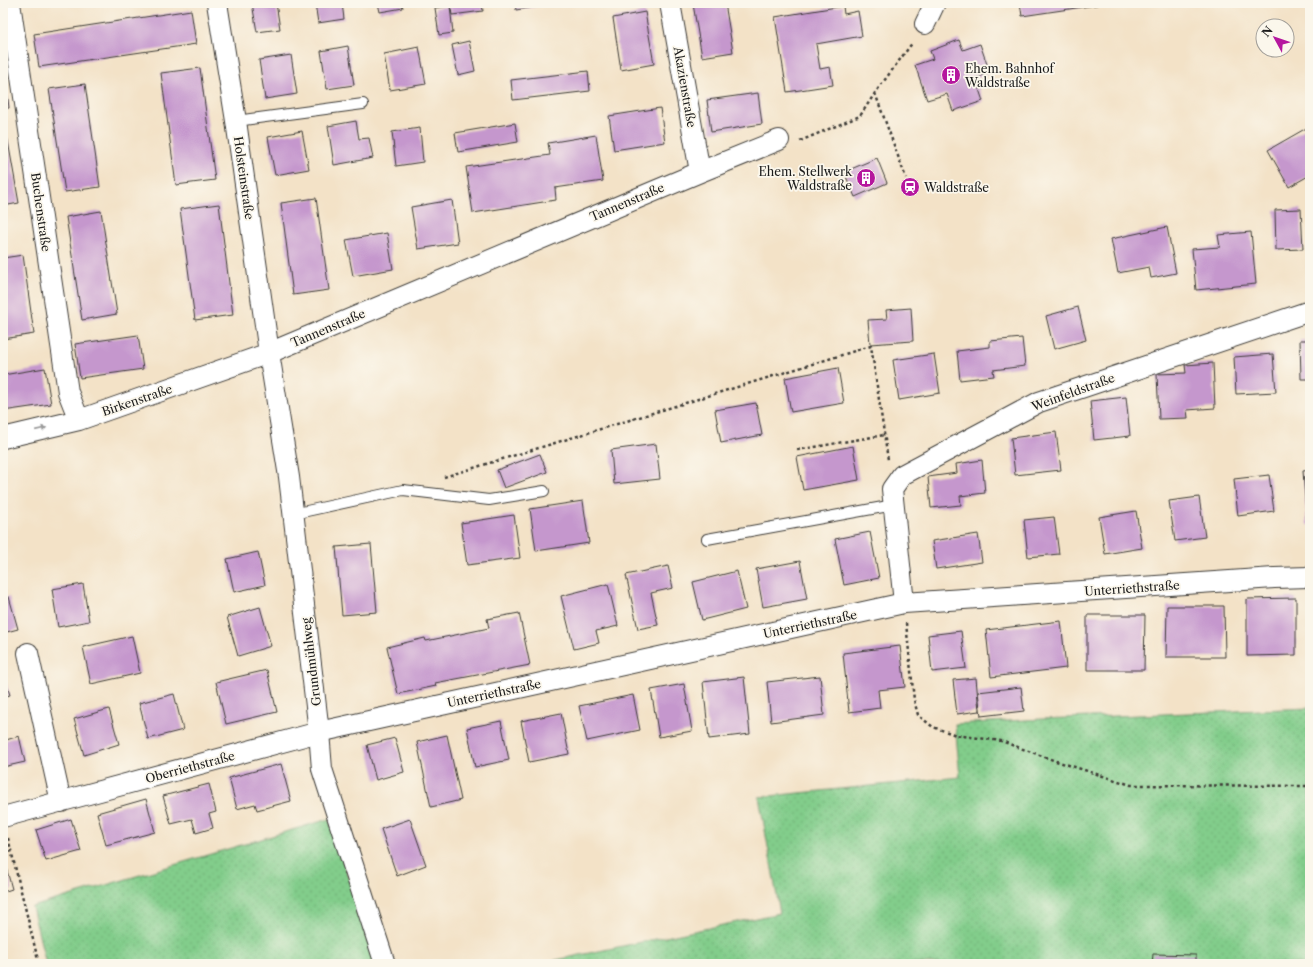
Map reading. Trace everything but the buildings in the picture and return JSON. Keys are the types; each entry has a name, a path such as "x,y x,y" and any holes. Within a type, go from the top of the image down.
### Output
{"street":[{"name":"Buchenstraße","path":"10,3 68,392 79,420"},
{"name":"Holsteinstraße","path":"216,3 236,121 268,353"},
{"name":"Akazienstraße","path":"670,3 700,172"},
{"path":"925,24 935,3"},
{"name":"Tannenstraße","path":"268,353 779,140"},
{"name":"Weinfeldstraße","path":"893,497 902,475 1039,402 1310,311"},
{"name":"Birkenstraße","path":"3,438 79,420 268,353"},
{"name":"Grundmühlweg","path":"268,353 294,514 322,769 385,964"},
{"path":"893,497 904,603"},
{"name":"Unterriethstraße","path":"319,732 904,603 1310,577"},
{"path":"28,653 61,802"},
{"name":"Oberriethstraße","path":"3,817 319,732"}],"lane":[{"path":"236,121 363,104"},
{"path":"294,514 403,490 489,500 544,491"},
{"path":"707,539 893,497"}],"path":[{"path":"779,140 791,145 860,116 925,24"},
{"path":"875,93 906,178"},
{"path":"440,478 871,346 893,497"},
{"path":"797,450 884,435"},
{"path":"904,603 914,700 918,715 933,727 956,735 1001,741 1056,761 1131,785 1310,786"},
{"path":"13,857 39,964"}],"green space":[{"path":"1310,708 1310,964 537,964 780,913 759,797 960,777 955,724"},
{"path":"329,819 378,964 46,964 32,907"}],"place":[{"name":"Ehem. Bahnhof Waldstraße","path":"951,75"},
{"name":"Ehem. Stellwerk Waldstraße","path":"866,178"},
{"name":"Waldstraße","path":"910,187"}]}
